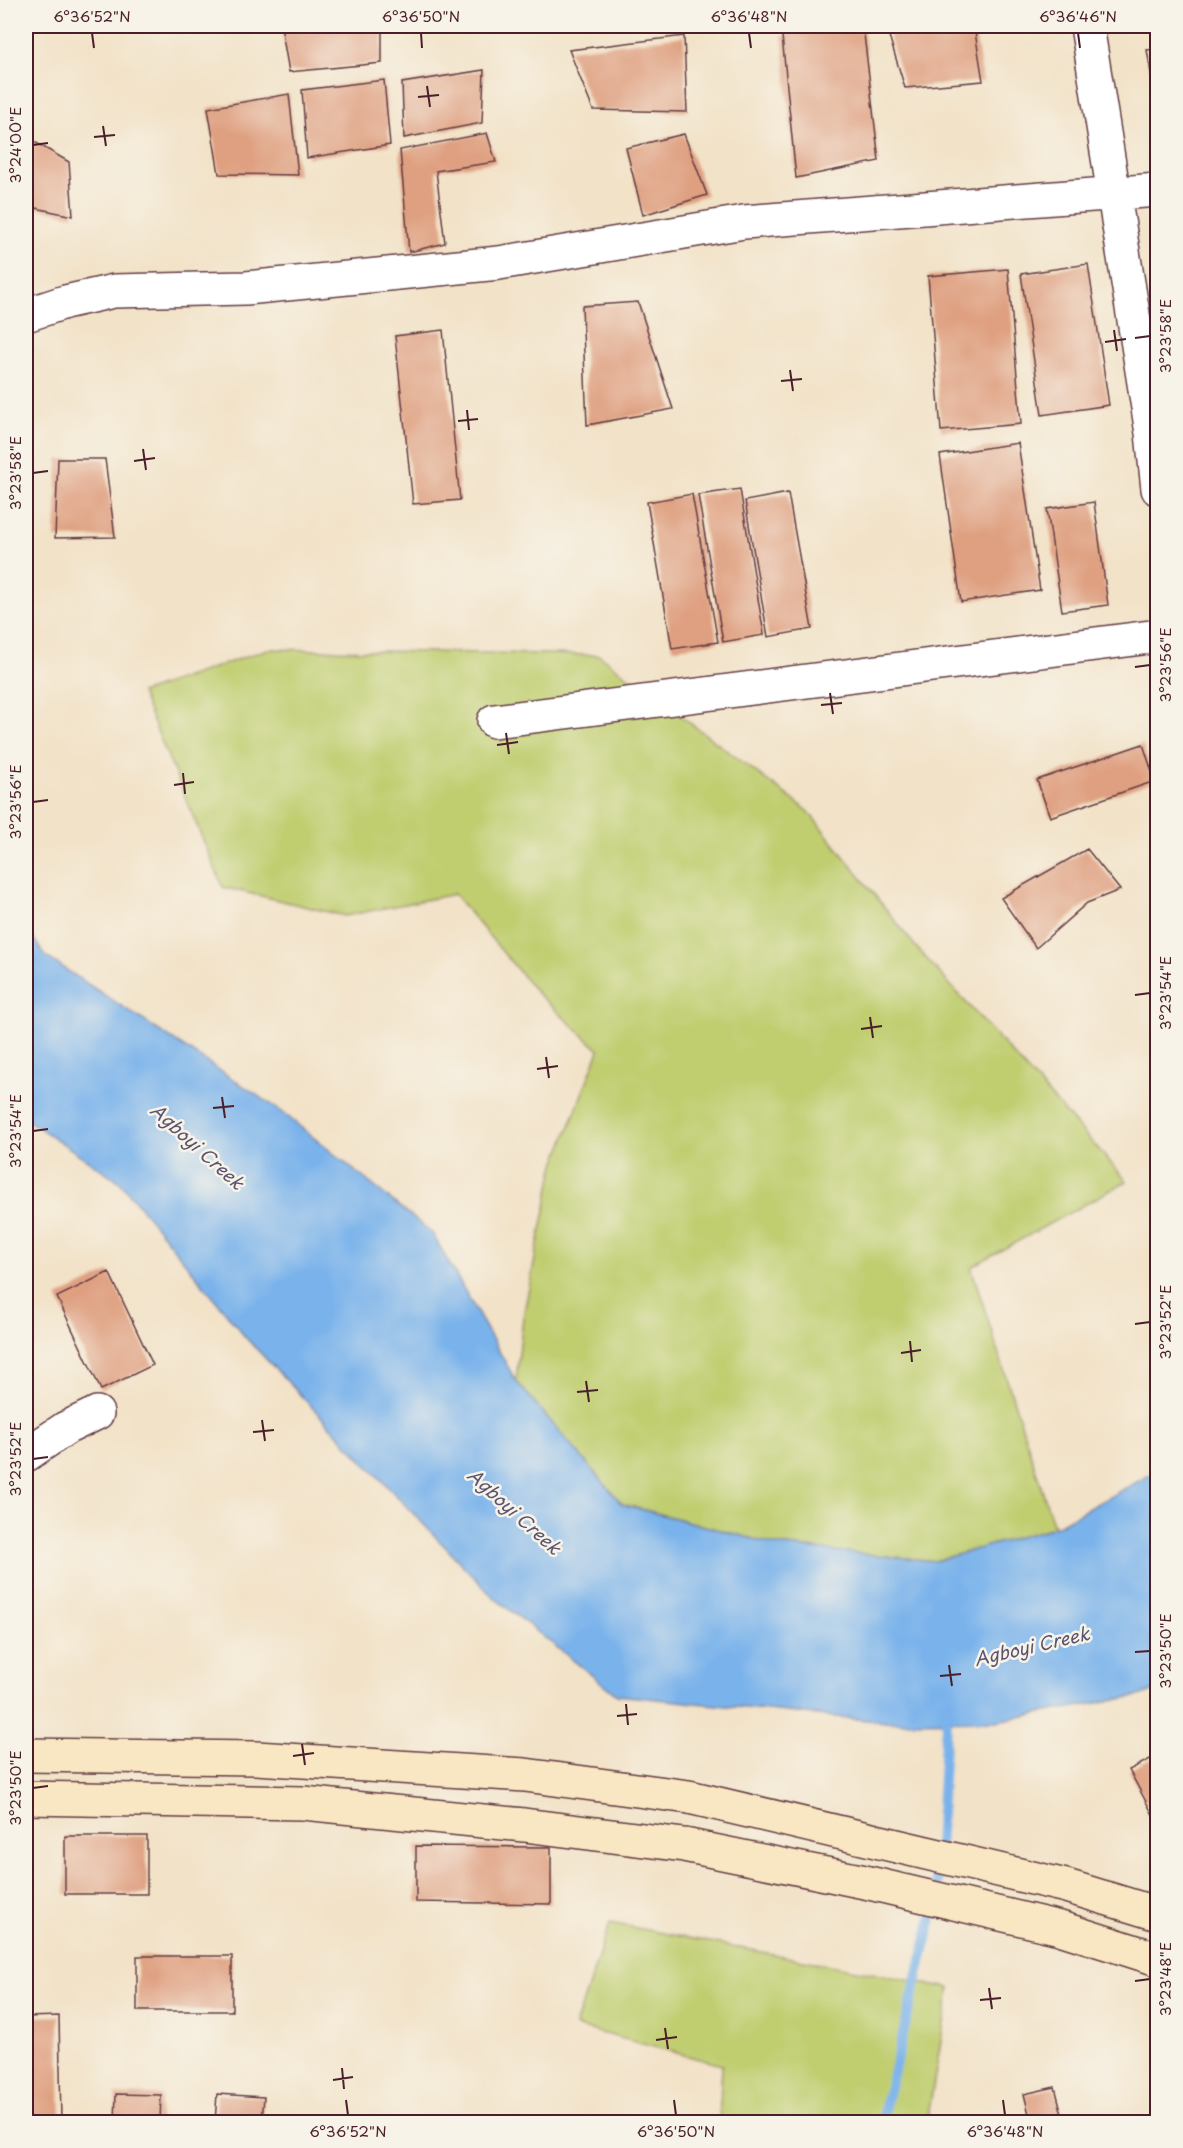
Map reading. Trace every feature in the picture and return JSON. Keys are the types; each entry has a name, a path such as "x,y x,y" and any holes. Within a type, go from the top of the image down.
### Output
{"street":[{"path":"1087,26 1112,194 1152,433 1158,489"},
{"path":"26,315 65,302 114,291 246,288 465,267 744,222 1158,190"},
{"path":"494,721 1158,636"},
{"path":"26,1455 66,1428 97,1413"},
{"path":"26,1755 256,1758 525,1775 688,1797 1032,1878 1154,1913"},
{"path":"26,1798 303,1803 524,1825 684,1845 865,1882 1049,1925 1148,1955"}],"green space":[{"path":"268,649 599,655 808,811 916,947 1127,1181 971,1267 1054,1527 935,1561 776,1545 622,1504 516,1381 523,1317 554,1167 599,1050 537,993 454,894 345,916 223,887 141,693"},
{"path":"610,1923 950,1988 927,2122 719,2122 722,2065 575,2026"}],"water":[{"name":"Agboyi Creek","path":"26,927 45,956 277,1108 432,1233 516,1381 622,1504 776,1545 935,1561 1054,1527 1157,1471 1157,1689 1148,1694 996,1721 886,1722 617,1695 492,1596 246,1338 120,1182 26,1119"}],"building":[{"path":"281,26 382,26 382,63 289,72"},
{"path":"808,26 863,26 879,161 796,178 782,36"},
{"path":"886,26 974,26 983,81 905,88"},
{"path":"684,36 687,112 593,110 569,50"},
{"path":"1158,49 1158,102 1156,102 1147,50"},
{"path":"484,70 482,123 404,138 402,83"},
{"path":"384,80 390,145 307,158 302,90"},
{"path":"289,94 298,175 219,174 208,108"},
{"path":"487,133 496,162 436,171 445,243 409,252 400,150"},
{"path":"684,134 707,195 643,215 626,148"},
{"path":"26,137 69,162 73,216 26,206"},
{"path":"1088,264 1109,405 1042,415 1021,274"},
{"path":"1008,269 1021,424 941,431 928,276"},
{"path":"638,302 673,409 587,425 582,306"},
{"path":"443,330 460,500 413,504 395,336"},
{"path":"1018,443 1040,590 961,602 940,455"},
{"path":"58,459 105,459 115,537 55,538"},
{"path":"740,489 764,635 723,642 698,495"},
{"path":"788,493 812,629 768,637 745,501"},
{"path":"692,494 718,642 672,649 647,502"},
{"path":"1094,502 1108,605 1062,611 1047,509"},
{"path":"1143,744 1155,781 1050,817 1037,780"},
{"path":"1087,849 1120,890 1087,903 1036,948 1001,898"},
{"path":"109,1272 153,1365 101,1390 57,1297"},
{"path":"1158,1755 1158,1824 1129,1770"},
{"path":"65,1836 147,1836 147,1894 65,1894"},
{"path":"416,1846 551,1847 551,1904 416,1902"},
{"path":"137,1956 232,1956 232,2011 137,2011"},
{"path":"59,2016 61,2122 26,2122 26,2017"},
{"path":"1055,2087 1064,2122 1031,2122 1024,2094"},
{"path":"116,2094 161,2095 160,2122 115,2122"},
{"path":"217,2094 264,2097 262,2122 215,2122"}],"waterway":[{"path":"881,2122 936,1902 947,1707"}]}
